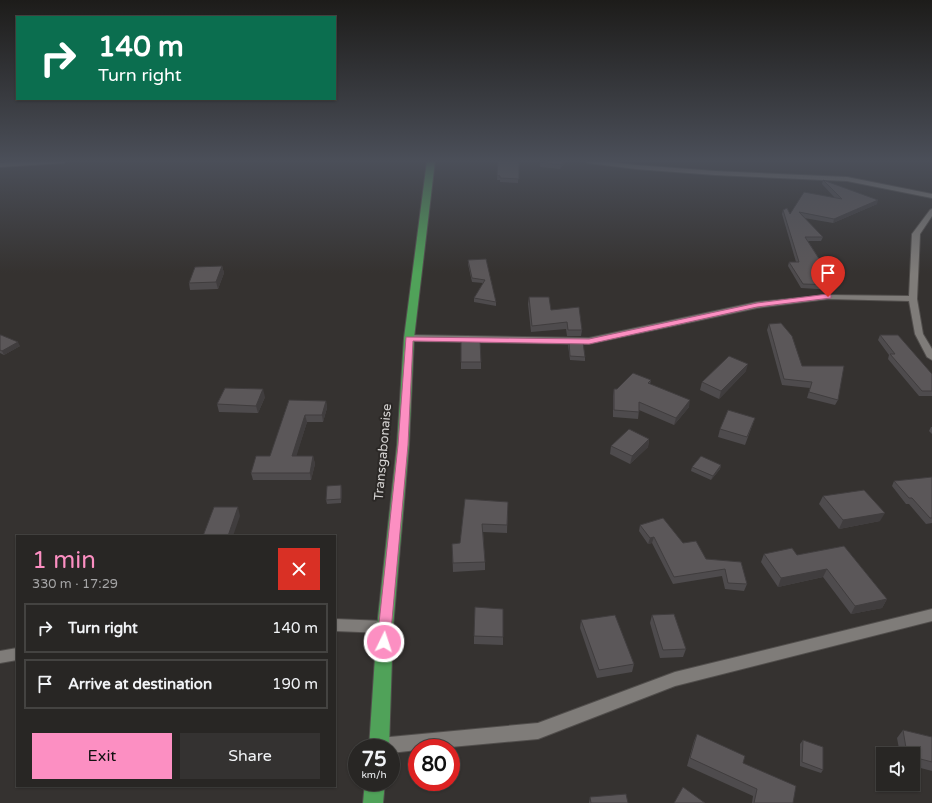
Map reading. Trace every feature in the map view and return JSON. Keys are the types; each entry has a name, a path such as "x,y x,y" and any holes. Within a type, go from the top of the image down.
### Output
{"highway":[{"name":"Transgabonaise","path":"379,739 384,627 403,445 409,338 426,198"},
{"path":"373,803 374,791"}],"street":[{"path":"932,211 916,234 914,299 919,334 932,357"},
{"path":"409,338 589,341 757,305 828,297 914,299"},
{"path":"400,745 538,731 675,679 932,615"},
{"path":"336,624 384,627"},
{"path":"0,657 16,654"}],"building":[{"path":"800,198 874,198 878,200 834,219 799,212 823,237 805,237 836,285 803,284 789,262 799,262 783,210 787,208 790,214"},
{"path":"486,259 496,302 474,298 485,280 472,278 468,260"},
{"path":"222,266 216,282 189,283 195,267"},
{"path":"529,297 549,297 551,310 579,307 582,330 568,330 567,322 532,326"},
{"path":"781,323 792,336 802,366 844,366 838,400 809,392 812,382 784,379 769,324"},
{"path":"0,335 18,342 2,351 0,350"},
{"path":"880,335 898,335 932,374 932,391 922,391 890,354 895,354"},
{"path":"461,339 480,340 481,362 461,362"},
{"path":"569,341 583,342 585,357 570,356"},
{"path":"729,356 748,364 721,391 702,382"},
{"path":"633,373 651,380 648,383 690,400 676,418 639,402 639,412 614,410 614,389 617,389"},
{"path":"225,388 263,389 256,406 217,404"},
{"path":"289,400 326,401 322,415 305,415 292,456 313,456 310,473 251,473 256,456 270,456"},
{"path":"728,410 755,418 747,437 720,429"},
{"path":"629,429 649,439 632,456 611,446"},
{"path":"701,456 721,465 713,476 692,467"},
{"path":"932,477 932,518 930,518 894,481"},
{"path":"341,485 341,499 326,500 327,486"},
{"path":"864,490 885,513 843,520 823,496"},
{"path":"465,499 508,502 507,525 482,524 485,562 453,563 452,544 460,543"},
{"path":"214,507 238,507 228,535 203,535"},
{"path":"663,518 683,543 696,541 706,559 741,562 747,584 728,583 725,569 674,577 654,537 650,538 640,525"},
{"path":"844,546 887,599 855,606 827,569 781,578 764,554 792,548 797,555"},
{"path":"475,607 503,609 503,637 474,636"},
{"path":"674,614 686,649 663,650 652,615"},
{"path":"615,615 634,664 599,670 581,620"},
{"path":"903,730 932,737 932,762 920,759 920,747 906,747"},
{"path":"697,734 745,756 743,763 796,786 793,803 754,803 757,789 690,758"},
{"path":"803,740 823,747 823,770 802,762"},
{"path":"683,787 705,803 674,803"},
{"path":"626,794 628,803 591,803 590,797"}],"route":[{"path":"384,642 384,627 403,445 409,338 589,341 757,305 828,297"}]}
